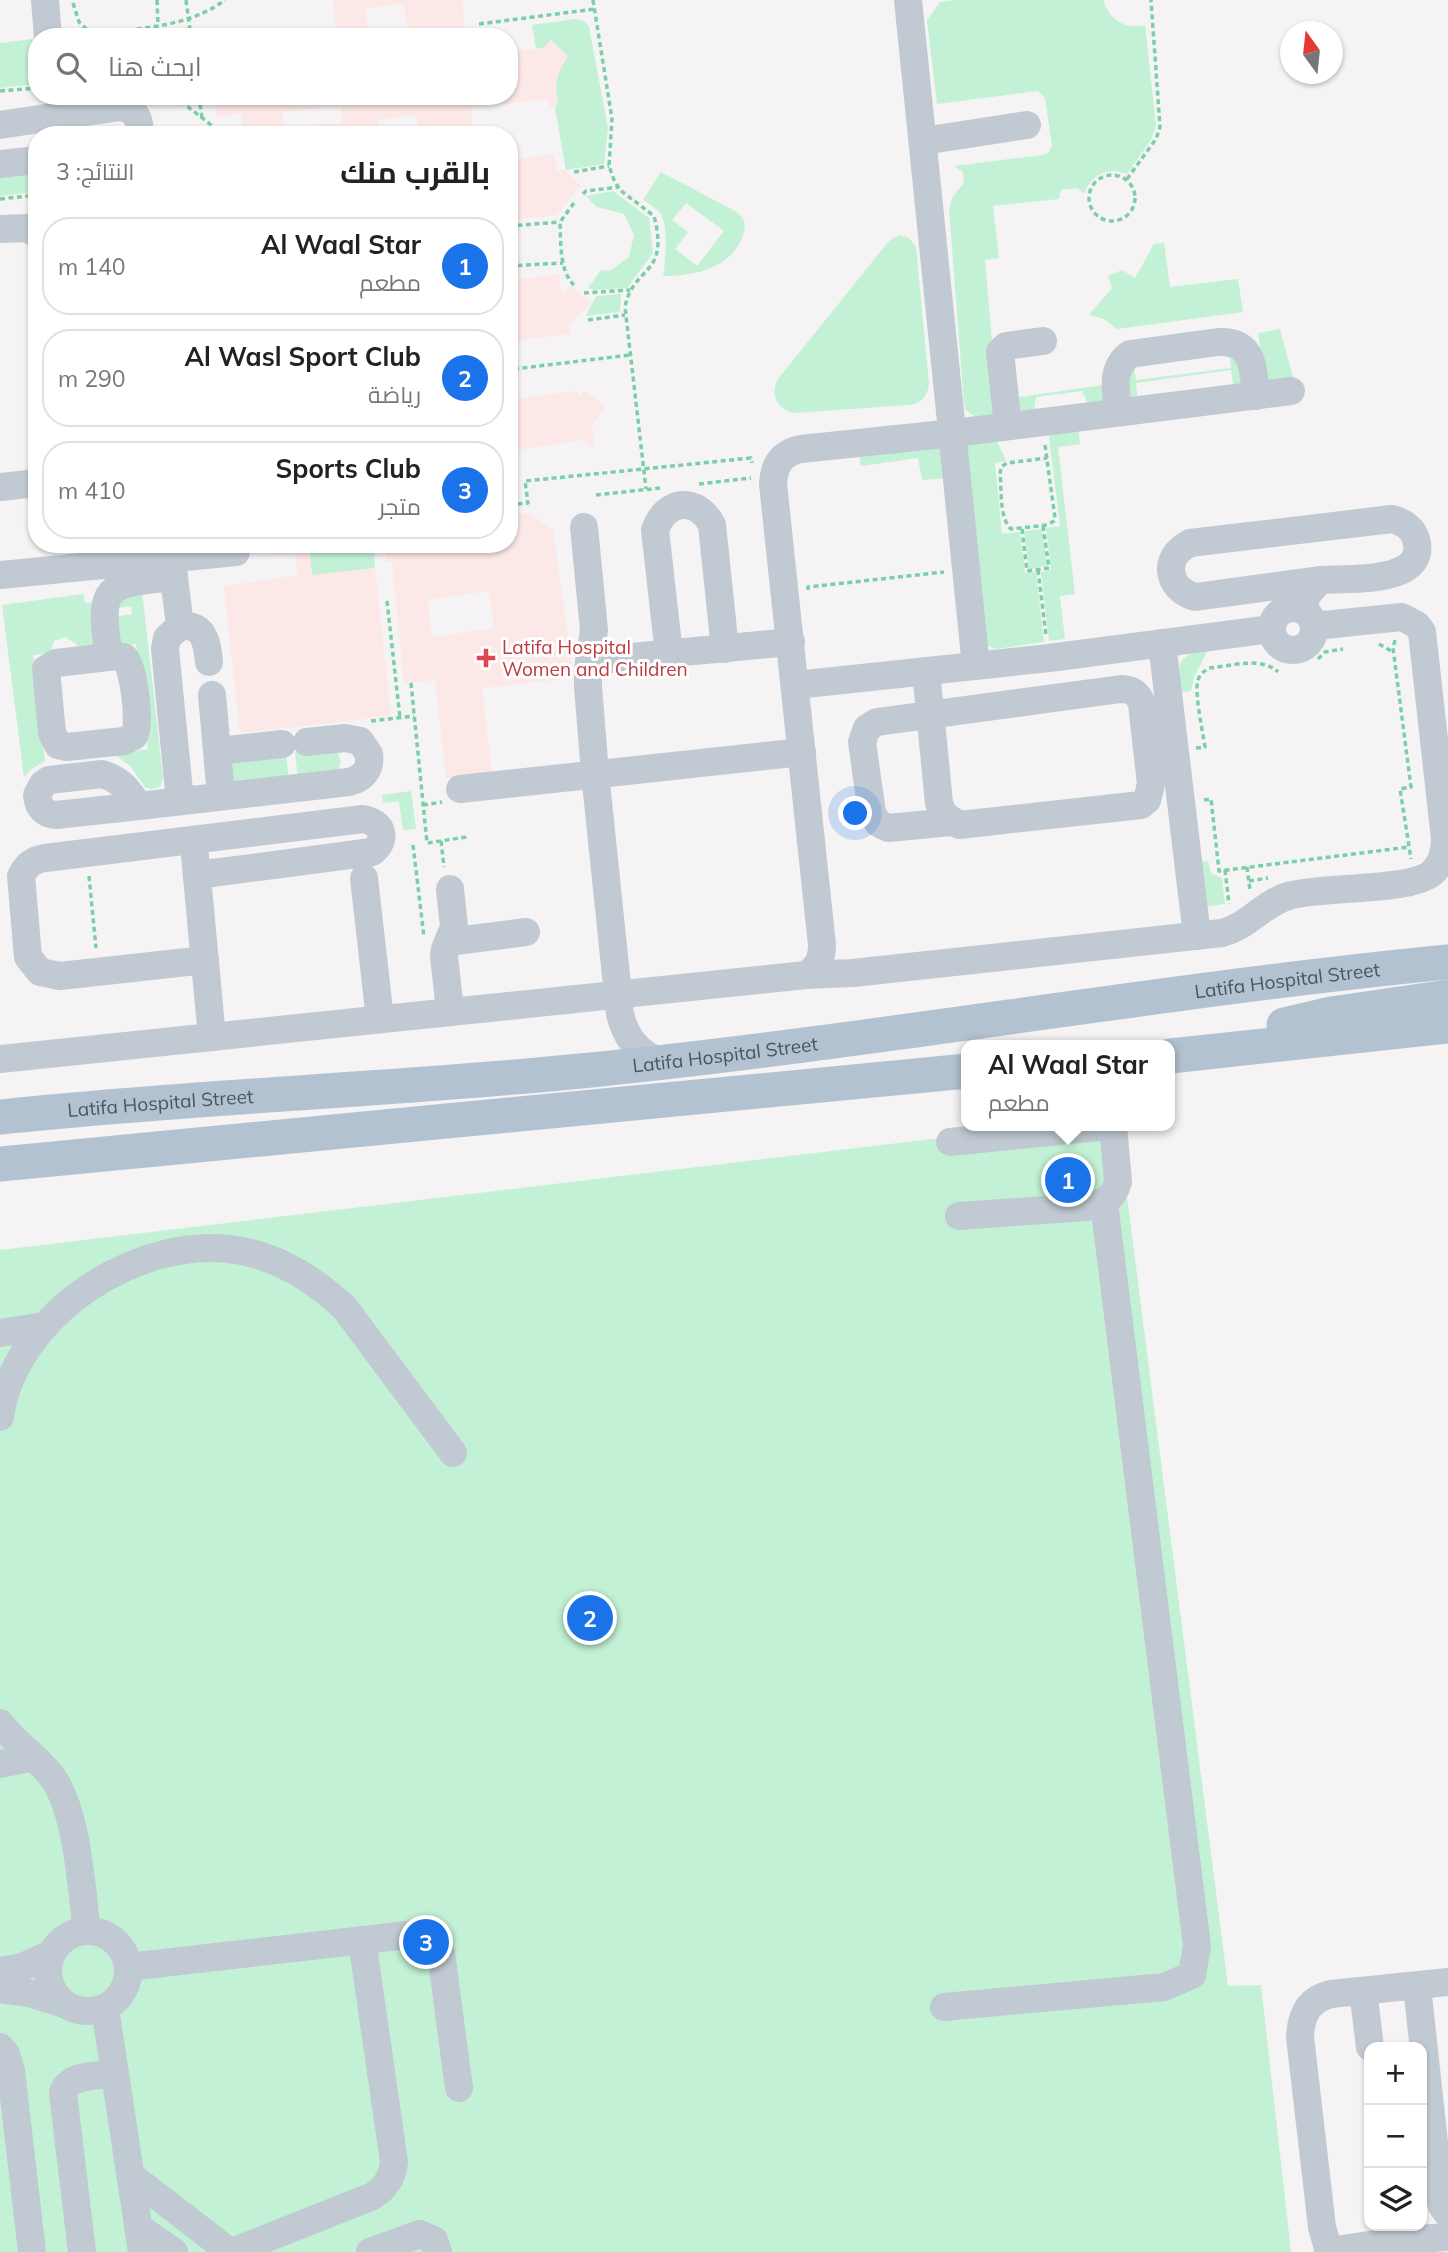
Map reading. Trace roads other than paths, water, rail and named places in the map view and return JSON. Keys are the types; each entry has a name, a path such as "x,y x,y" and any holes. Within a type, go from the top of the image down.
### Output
{"main road":[{"path":"1384,968 1408,957 1448,948"},
{"name":"Latifa Hospital Street","path":"0,1117 591,1070 869,1037 1258,982 1448,962"},
{"path":"1178,1055 1444,1020"},
{"name":"Latifa Hospital Street","path":"17,1162 961,1072"},
{"path":"17,1162 16,1133 23,1120 37,1113"}],"street":[{"path":"45,0 54,28"},
{"path":"908,0 976,666"},
{"path":"0,105 11,124 125,107 133,111 138,118 138,126"},
{"path":"92,126 108,108"},
{"path":"923,141 1027,125"},
{"path":"0,154 28,151"},
{"path":"0,164 28,161"},
{"path":"0,229 28,229"},
{"path":"1008,426 1001,349 1043,341"},
{"path":"1118,412 1115,381 1116,370 1121,361 1140,351 1205,343 1228,341 1246,351 1251,360 1256,396"},
{"path":"806,975 818,964 822,955 773,484 776,466 782,457 801,449 1291,391"},
{"path":"0,487 28,483"},
{"path":"668,654 655,530 664,512 682,505 700,510 712,525 725,649"},
{"path":"1392,519 1413,532 1417,549 1411,564 1405,570 1389,575 1320,580 1204,596 1186,594 1173,581 1171,563 1181,548 1189,543 1392,519"},
{"path":"584,527 594,631 587,678 619,1003 629,1039 645,1055 659,1062"},
{"path":"109,657 103,612 113,590 124,583 214,553"},
{"path":"0,575 173,568"},
{"path":"173,568 180,626"},
{"path":"1293,619 1307,595 1320,580"},
{"path":"1251,588 1266,595 1293,619"},
{"path":"0,1059 450,1011 619,1003 806,975 853,973 1197,936 1232,930 1249,922 1270,904 1289,896 1414,881 1431,874 1440,864 1445,852 1446,839 1425,641 1418,625 1408,618 1293,619 1162,643 796,685"},
{"path":"209,662 205,636 194,627 180,626 170,633 166,643 185,801 193,840 212,1037"},
{"path":"589,661 791,642"},
{"path":"1162,643 1197,936"},
{"path":"926,671 939,803 943,814 951,821"},
{"path":"1121,689 1136,694 1142,704 1151,784 1147,800 1141,805 967,825 951,821 888,828 878,823 872,813 862,742 864,732 877,722 1121,689"},
{"path":"212,695 221,796"},
{"path":"139,806 349,782 363,776 368,769 369,754 360,741 345,738 218,751"},
{"path":"460,789 802,752"},
{"path":"197,875 372,852 378,848 382,832 378,824 363,819 34,860 26,866 21,876 28,957 40,972 60,976 205,960"},
{"path":"364,878 380,1018"},
{"path":"437,945 454,927 450,889"},
{"path":"437,945 526,932"},
{"path":"437,945 444,956 450,1011"},
{"path":"591,1070 612,1047 619,1003"},
{"path":"950,1142 1060,1131"},
{"path":"959,1216 1086,1207 1104,1203 1115,1191 1118,1182 1111,1131"},
{"path":"944,2007 1164,1987 1192,1975 1197,1945 1104,1203"},
{"path":"0,1417 1,1406 14,1373 45,1326 101,1279 126,1265 152,1256 211,1248 240,1250 269,1258 296,1270 344,1307 453,1453"},
{"path":"0,1333 45,1326"},
{"path":"0,1723 55,1780 67,1808 72,1824 87,1931"},
{"path":"0,1764 34,1758"},
{"path":"0,1971 22,1967 51,1954 66,1938 87,1931 104,1934 118,1944 127,1959 128,1968 128,1980 123,1991 105,2008 83,2011 29,1993 0,1989"},
{"path":"128,1968 425,1935 438,1945 441,1953 458,2088"},
{"path":"130,2175 231,2252 373,2196 388,2182 394,2162 362,1940"},
{"path":"51,1954 47,1975 50,1986 64,2004"},
{"path":"1448,1982 1331,1994 1317,1999 1305,2011 1300,2028 1322,2227 1329,2251 1448,2236"},
{"path":"1417,1986 1440,2198 1448,2214"},
{"path":"1363,1991 1369,2042"},
{"path":"105,2008 140,2239 174,2252"},
{"path":"0,2047 6,2054 11,2071 32,2252"},
{"path":"82,2252 63,2093 66,2085 74,2080 114,2074"},
{"path":"370,2252 420,2234 434,2240 438,2252"}],"place":[{"name":"Latifa Hospital Women and Children","path":"486,658"},
{"name":"Al Waal Star","path":"1068,1180"},
{"name":"Al Wasl Sport Club","path":"590,1618"},
{"name":"Sports Club","path":"426,1942"}]}
